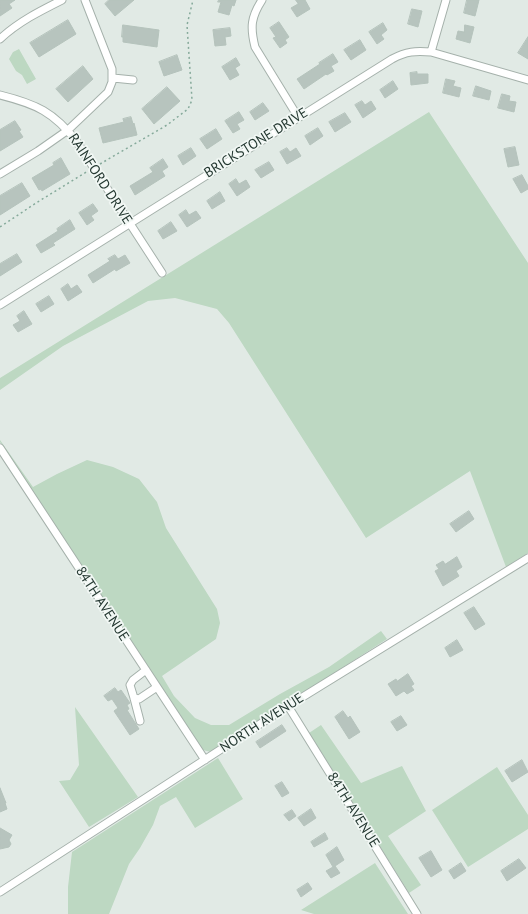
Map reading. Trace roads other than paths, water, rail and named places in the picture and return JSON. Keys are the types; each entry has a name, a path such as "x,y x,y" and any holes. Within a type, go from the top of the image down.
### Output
{"street":[{"path":"0,39 11,28 43,9 62,0"},
{"path":"0,174 68,130 108,92 113,78 112,69 84,0"},
{"path":"262,0 252,18 252,34 255,47 298,117"},
{"path":"431,52 446,0"},
{"name":"BRICKSTONE DRIVE","path":"0,304 298,117 404,53 415,51 431,52 528,80"},
{"path":"113,78 133,80"},
{"name":"RAINFORD DRIVE","path":"0,95 44,110 58,120 68,130 162,273"},
{"name":"84TH AVENUE","path":"0,448 204,760"},
{"name":"NORTH AVENUE","path":"0,892 288,706 528,558"},
{"path":"140,721 130,685 133,680 146,670"},
{"path":"134,698 139,699 157,687"},
{"name":"84TH AVENUE","path":"288,706 417,914"}]}
